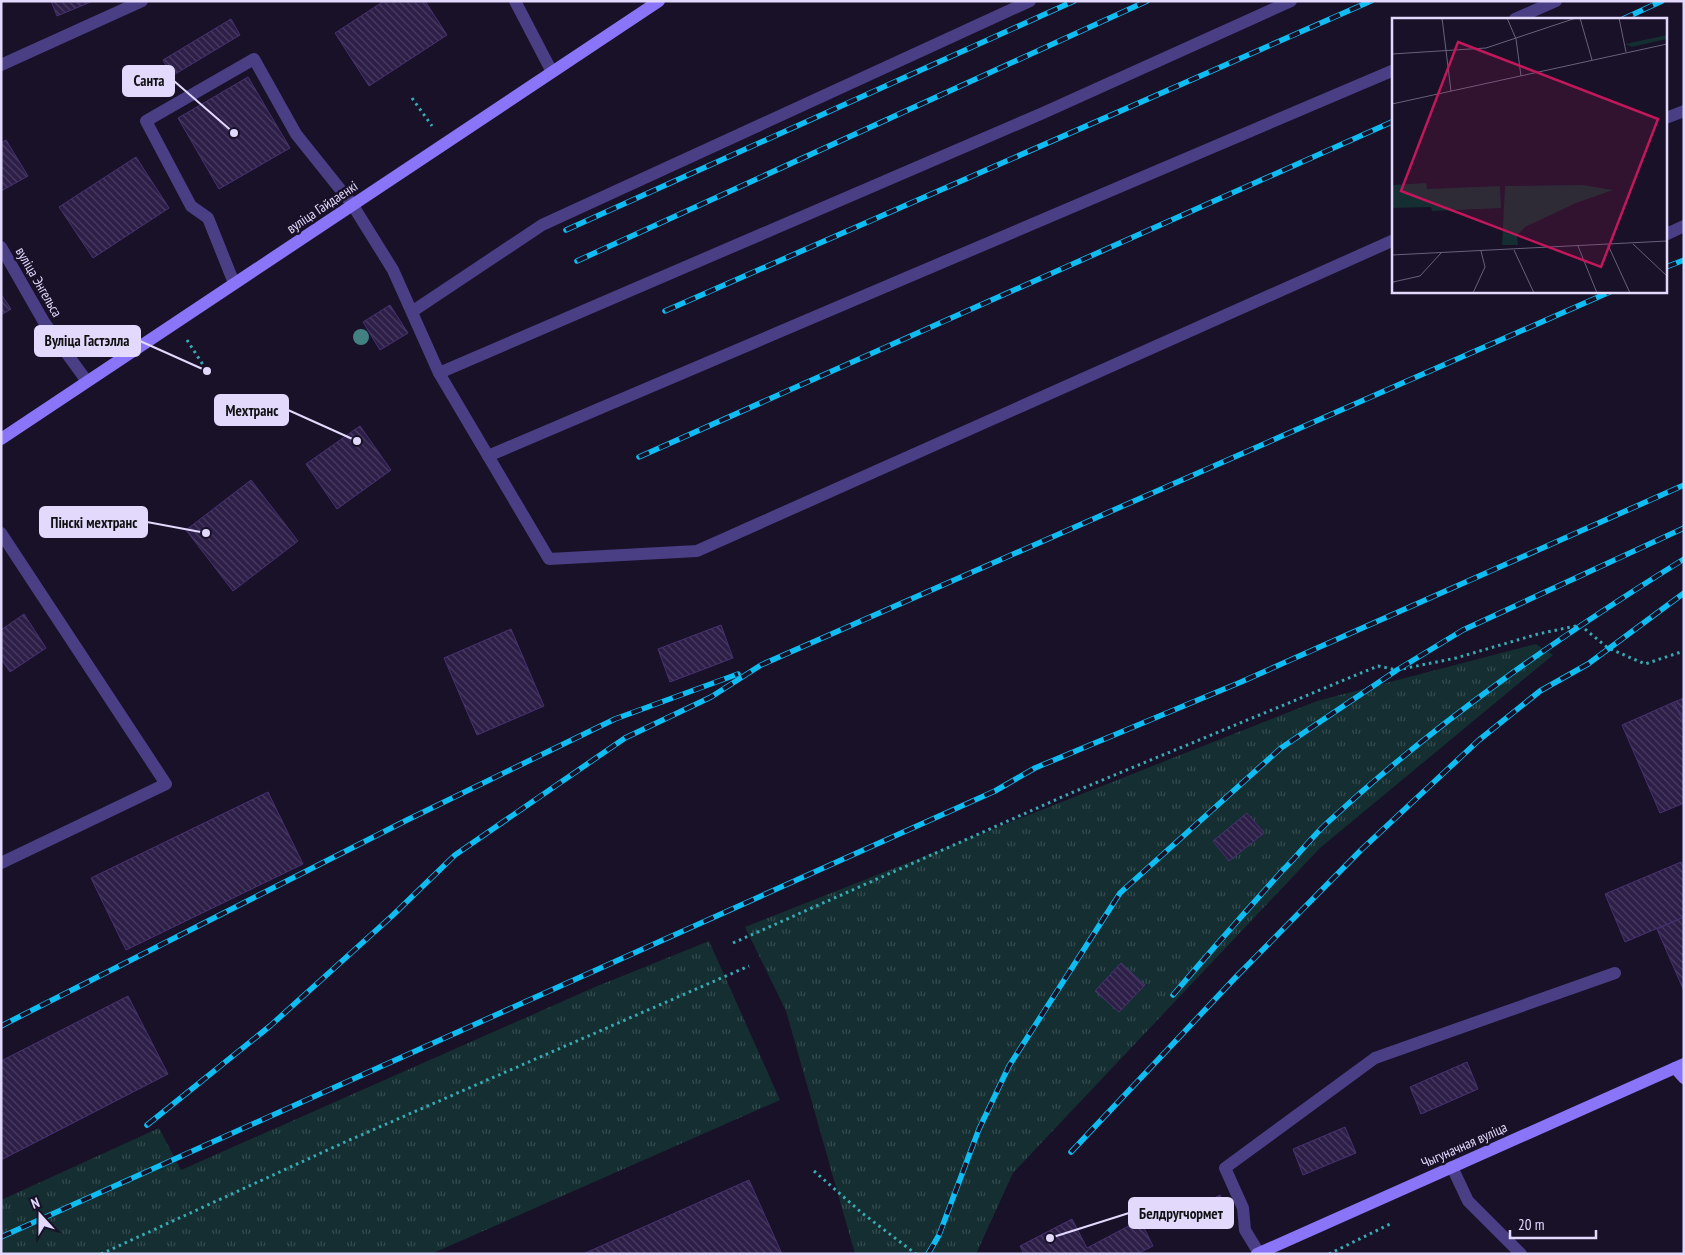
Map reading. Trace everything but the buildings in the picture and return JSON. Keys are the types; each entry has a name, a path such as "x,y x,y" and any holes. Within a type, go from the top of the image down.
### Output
{"street":[{"path":"1,65 142,1"},
{"path":"515,1 552,72"},
{"name":"вуліца Гайдаенкі","path":"1,439 86,380 660,1"},
{"path":"413,311 542,225 1030,1"},
{"path":"439,373 1034,117 1292,1"},
{"path":"1517,18 1556,1"},
{"path":"234,283 208,218 191,206 146,121 254,59 296,134 352,204 393,270 413,311 439,373 549,559 697,551 1392,241"},
{"path":"488,456 1392,71"},
{"path":"1668,117 1684,110"},
{"path":"1668,234 1684,226"},
{"name":"вуліца Энгельса","path":"1,247 44,322 86,380"},
{"path":"1,533 166,784 1,863"},
{"path":"1258,1253 1246,1230 1243,1208 1225,1168 1375,1058 1615,973"},
{"path":"1679,1066 1684,1078"},
{"name":"Чыгуначная вуліца","path":"1258,1253 1679,1066"},
{"path":"1452,1167 1468,1202 1521,1254"}],"path":[{"path":"412,98 444,143"},
{"path":"175,322 207,371"},
{"path":"733,942 1071,793 1378,666 1398,670 1456,658 1538,634 1580,625 1608,648 1645,664 1684,652"},
{"path":"101,1254 354,1138 749,966"},
{"path":"814,1171 862,1213 916,1254"},
{"path":"1329,1254 1392,1223"}],"green space":[{"path":"1536,644 1553,655 1320,848 1013,1173 976,1254 855,1254 786,1011 745,927 1317,701"},
{"path":"709,941 780,1100 431,1254 1,1254 1,1200 159,1128 181,1170 595,987"}],"railway":[{"path":"566,230 1074,1"},
{"path":"577,261 1147,1"},
{"path":"665,311 1371,1"},
{"path":"1625,18 1662,1"},
{"path":"639,457 1392,122"},
{"path":"1668,266 1684,260"},
{"path":"147,1125 270,1026 392,916 455,855 625,738 711,697 761,665 1610,292"},
{"path":"1,1237 995,791 1035,768 1241,682 1684,485"},
{"path":"928,1254 939,1235 979,1129 1009,1066 1120,893 1281,748 1397,670 1463,630 1684,528"},
{"path":"1173,995 1241,916 1315,835 1368,786 1454,716 1499,683 1590,619 1684,559"},
{"path":"1071,1152 1235,978 1361,850 1479,740 1540,691 1588,664 1684,593"},
{"path":"1,1026 407,820 615,719 738,674"}],"place":[{"name":"Санта","path":"234,133"},
{"name":"Вуліца Гастэлла","path":"207,371"},
{"name":"Мехтранс","path":"357,441"},
{"name":"Пінскі мехтранс","path":"206,533"},
{"name":"Белдругчормет","path":"1050,1238"}]}
